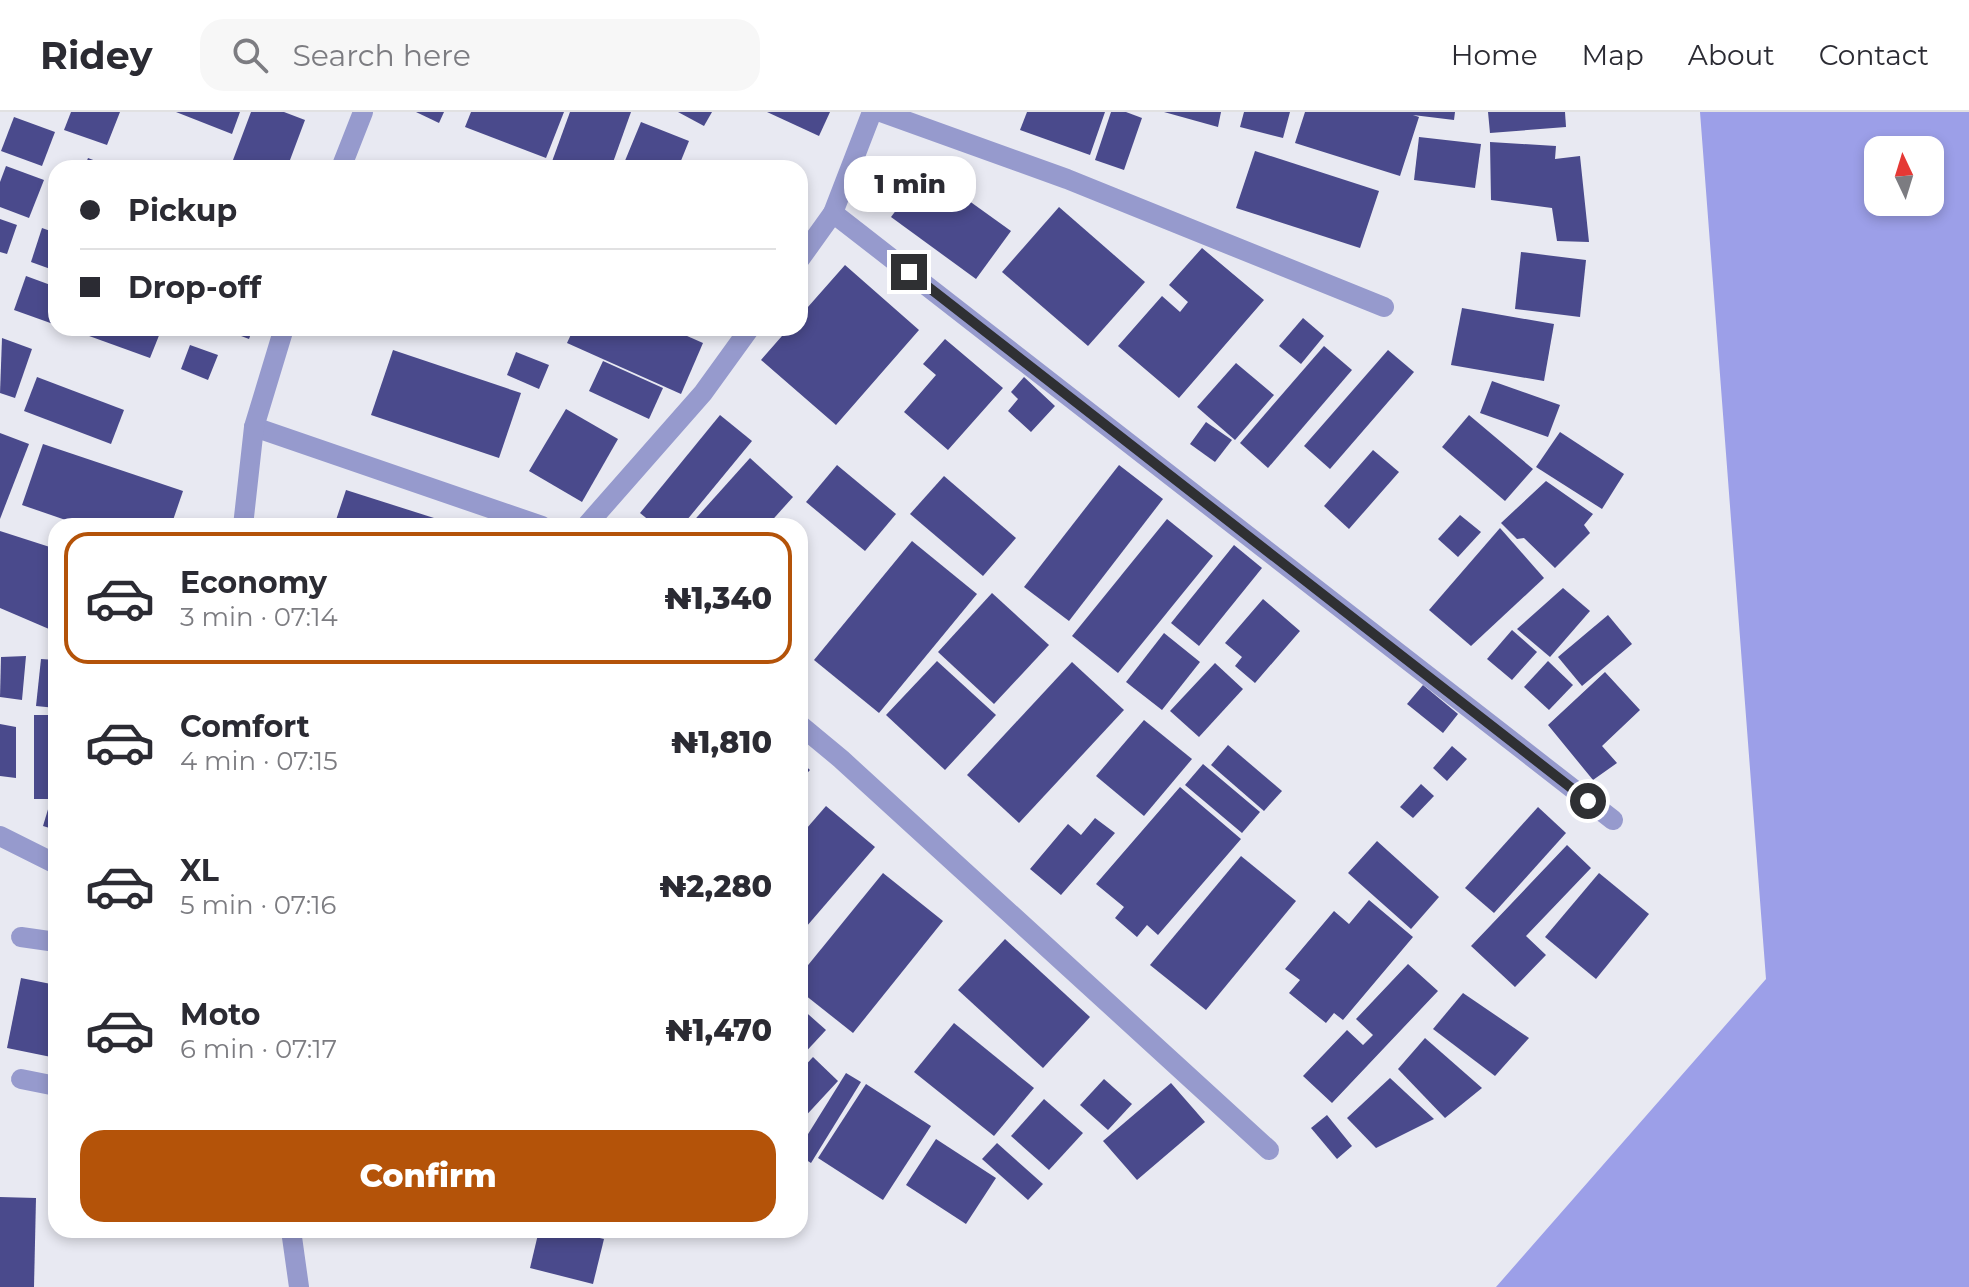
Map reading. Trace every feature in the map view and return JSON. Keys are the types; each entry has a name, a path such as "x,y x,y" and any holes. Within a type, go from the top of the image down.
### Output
{"street":[{"path":"344,160 363,112"},
{"path":"808,248 833,213 872,112"},
{"path":"881,112 1067,179 1384,307"},
{"path":"833,213 1613,820"},
{"path":"244,518 254,427 282,336"},
{"path":"593,518 703,393 744,336"},
{"path":"254,427 519,518"},
{"path":"808,732 1269,1150"},
{"path":"0,836 48,860"},
{"path":"21,937 48,941"},
{"path":"21,1079 48,1084"},
{"path":"292,1238 299,1287"}],"shaded area":[{"path":"1700,112 1969,112 1969,1287 1496,1287 1766,979"}],"building":[{"path":"71,112 120,112 107,145 64,130"},
{"path":"176,112 240,112 232,134"},
{"path":"251,112 284,112 305,120 290,160 233,160"},
{"path":"416,112 444,112 439,123"},
{"path":"471,112 564,112 546,158 465,127"},
{"path":"570,112 631,112 614,160 553,160"},
{"path":"678,112 712,112 704,126"},
{"path":"767,112 830,112 819,136"},
{"path":"1027,112 1105,112 1090,155 1020,130"},
{"path":"1111,112 1126,112 1142,118 1124,170 1095,160"},
{"path":"1164,112 1221,112 1218,127"},
{"path":"1244,112 1290,112 1283,138 1240,127"},
{"path":"1305,112 1455,112 1454,120 1413,115 1419,117 1400,176 1295,143"},
{"path":"1488,112 1565,112 1566,127 1490,133"},
{"path":"14,117 55,132 42,166 1,151"},
{"path":"641,122 689,141 681,160 625,160"},
{"path":"1419,137 1481,144 1475,188 1414,180"},
{"path":"1490,142 1556,146 1555,159 1580,156 1589,242 1557,241 1552,208 1491,200"},
{"path":"1255,151 1379,191 1360,248 1236,208"},
{"path":"6,166 44,180 29,218 0,207 0,182"},
{"path":"926,170 1011,231 976,279 891,217"},
{"path":"1059,207 1145,282 1088,346 1002,272"},
{"path":"0,219 17,225 7,254 0,252"},
{"path":"42,228 48,230 48,268 31,262"},
{"path":"1202,248 1264,300 1179,398 1118,346 1162,296 1180,312 1188,302 1169,285"},
{"path":"1521,252 1586,260 1580,317 1515,309"},
{"path":"845,265 919,330 836,425 761,360 782,336 808,336 808,307"},
{"path":"26,276 48,284 48,322 14,310"},
{"path":"1462,308 1554,324 1544,381 1451,365"},
{"path":"1303,318 1324,336 1301,364 1279,346"},
{"path":"89,336 159,336 150,358"},
{"path":"570,336 687,336 703,343 681,394 567,343"},
{"path":"2,338 32,349 15,398 0,393"},
{"path":"945,339 1003,388 948,450 904,412 936,375 923,364"},
{"path":"190,345 218,355 208,380 181,369"},
{"path":"1324,346 1352,370 1268,468 1240,443"},
{"path":"393,350 521,393 499,458 371,415"},
{"path":"1388,350 1414,372 1330,469 1304,446"},
{"path":"516,352 549,365 539,389 507,375"},
{"path":"603,361 663,388 649,419 589,391"},
{"path":"1236,363 1274,395 1235,440 1197,407"},
{"path":"37,377 124,410 111,444 24,411"},
{"path":"1024,377 1055,406 1031,432 1008,411 1018,399 1011,392"},
{"path":"1492,381 1560,405 1548,437 1480,413"},
{"path":"566,409 618,439 582,502 529,471"},
{"path":"720,415 752,441 689,518 646,518 640,513"},
{"path":"1469,415 1533,469 1505,501 1442,447"},
{"path":"1206,422 1232,440 1215,462 1190,444"},
{"path":"1560,432 1624,474 1602,509 1536,467"},
{"path":"0,433 29,444 0,519"},
{"path":"43,444 183,491 174,518 60,518 22,505"},
{"path":"1373,450 1399,472 1349,529 1324,506"},
{"path":"750,458 793,497 774,518 696,518"},
{"path":"837,465 896,514 865,551 806,502"},
{"path":"1119,465 1163,499 1069,621 1024,587"},
{"path":"944,476 1016,538 983,576 910,514"},
{"path":"1546,481 1593,514 1584,525 1590,533 1555,568 1524,538 1517,539 1501,523"},
{"path":"346,490 434,518 337,518"},
{"path":"1460,515 1481,532 1458,557 1438,539"},
{"path":"1167,519 1213,556 1118,673 1072,636"},
{"path":"1500,528 1544,578 1471,646 1429,610"},
{"path":"0,531 48,546 48,629 0,608"},
{"path":"912,541 977,594 879,713 814,660"},
{"path":"1234,545 1262,568 1199,646 1171,623"},
{"path":"1563,588 1590,611 1550,657 1517,629"},
{"path":"992,593 1049,645 994,704 938,652"},
{"path":"1263,599 1300,631 1255,683 1235,666 1242,657 1225,643"},
{"path":"1608,615 1632,644 1582,686 1558,657"},
{"path":"1512,630 1537,652 1512,680 1487,659"},
{"path":"1164,633 1200,662 1162,710 1126,682"},
{"path":"26,656 22,700 0,697 1,657"},
{"path":"41,659 48,659 48,707 36,706"},
{"path":"937,661 996,715 945,770 886,715"},
{"path":"1548,661 1573,685 1549,710 1524,687"},
{"path":"1072,662 1124,710 1019,823 967,775"},
{"path":"1215,663 1243,689 1199,737 1170,711"},
{"path":"1605,672 1640,710 1602,746 1617,763 1593,780 1548,725"},
{"path":"1423,685 1458,714 1443,733 1407,704"},
{"path":"34,715 48,715 48,799 34,799"},
{"path":"1144,720 1192,759 1144,816 1096,776"},
{"path":"0,724 16,727 16,778 0,776"},
{"path":"1228,745 1282,791 1264,811 1211,765"},
{"path":"1452,746 1467,759 1447,781 1433,768"},
{"path":"1203,764 1260,812 1242,833 1185,785"},
{"path":"1421,784 1434,796 1413,818 1400,807"},
{"path":"1180,787 1241,839 1158,935 1147,925 1137,937 1115,918 1124,907 1096,884"},
{"path":"826,806 875,847 808,925 808,827"},
{"path":"1538,807 1566,833 1494,913 1465,888"},
{"path":"48,809 48,828 43,826"},
{"path":"1095,818 1115,833 1061,895 1030,869 1068,824 1081,835"},
{"path":"1377,841 1439,897 1411,929 1348,873"},
{"path":"1567,845 1591,868 1526,936 1546,955 1515,987 1471,946"},
{"path":"1241,856 1296,901 1206,1010 1150,965"},
{"path":"883,873 943,921 853,1033 808,997 808,965"},
{"path":"1599,873 1649,914 1596,979 1545,937"},
{"path":"1369,900 1413,937 1343,1020 1334,1013 1326,1023 1289,993 1300,980 1285,969 1334,911 1349,924"},
{"path":"1005,939 1090,1017 1043,1068 958,990"},
{"path":"1408,964 1438,991 1332,1103 1303,1076 1347,1030 1363,1045 1373,1035 1356,1019"},
{"path":"21,978 48,983 48,1056 7,1048"},
{"path":"1463,993 1529,1038 1495,1076 1433,1029"},
{"path":"808,1014 826,1030 808,1049"},
{"path":"954,1023 1034,1088 994,1136 914,1072"},
{"path":"1425,1038 1482,1088 1445,1118 1398,1069"},
{"path":"813,1057 838,1081 808,1113 808,1062"},
{"path":"846,1073 861,1082 811,1163 808,1161 808,1134"},
{"path":"1390,1078 1434,1119 1376,1148 1347,1118"},
{"path":"1104,1079 1132,1104 1108,1130 1080,1105"},
{"path":"1171,1083 1205,1122 1137,1180 1103,1141"},
{"path":"866,1084 931,1126 883,1200 818,1158"},
{"path":"1044,1099 1083,1133 1049,1170 1011,1136"},
{"path":"1327,1115 1352,1146 1337,1159 1311,1128"},
{"path":"936,1139 996,1178 966,1224 906,1185"},
{"path":"997,1143 1043,1184 1028,1200 982,1159"},
{"path":"0,1197 36,1198 34,1287 0,1287"},
{"path":"537,1238 604,1239 593,1284 530,1268"}],"route":[{"path":"909,272 1588,801"}]}
